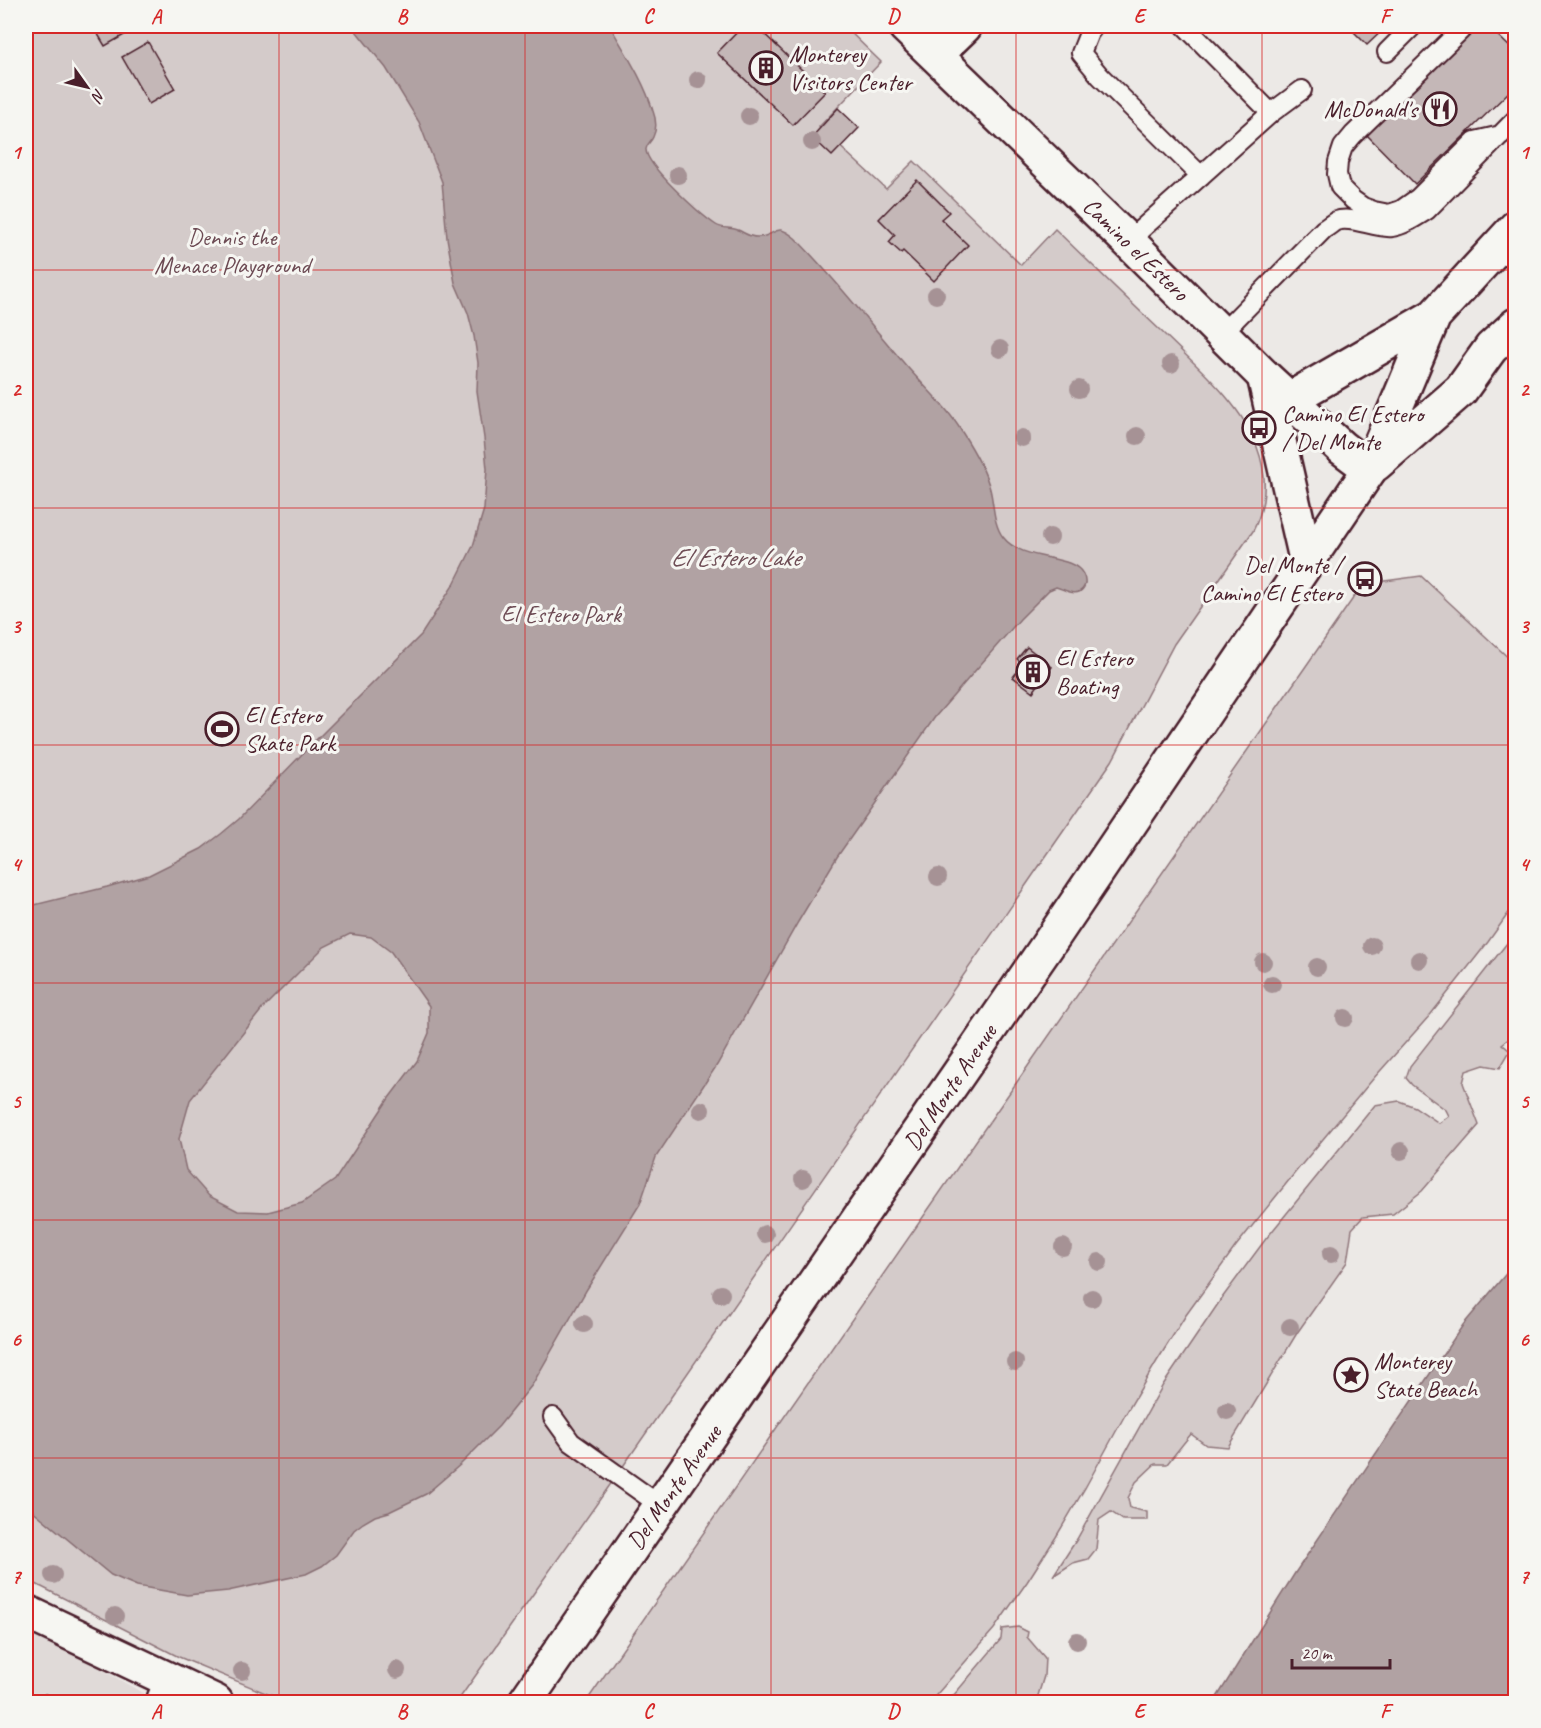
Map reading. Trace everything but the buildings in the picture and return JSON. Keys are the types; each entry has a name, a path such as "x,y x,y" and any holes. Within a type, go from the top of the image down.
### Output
{"main road":[{"name":"Camino el Estero","path":"905,26 1264,376 1342,448 1370,469"},
{"path":"936,54 965,26"},
{"name":"Del Monte Avenue","path":"525,1702 1049,942 1370,469 1434,315 1515,228"},
{"path":"1290,399 1434,315"},
{"name":"Del Monte Avenue","path":"1370,469 1461,390 1491,348 1515,325"},
{"path":"1264,376 1307,563"},
{"path":"26,1612 167,1692 216,1702"}],"lane":[{"path":"1094,26 1081,53 1201,176"},
{"path":"1185,26 1271,113"},
{"path":"1387,52 1413,26"},
{"path":"1465,26 1343,147 1336,174 1340,187 1353,200 1374,211 1389,214 1401,210 1418,198 1475,141 1501,135"},
{"path":"1128,241 1271,113 1302,90"},
{"path":"1222,333 1324,229 1337,221 1350,219 1371,225 1393,227 1411,220 1427,210 1515,119"},
{"path":"553,1417 571,1442 661,1506"}],"shaded area":[{"path":"26,1627 159,1702 26,1702"}],"green space":[{"name":"El Estero Park","path":"26,26 844,26 881,62 819,127 886,189 914,161 1021,265 1055,229 1215,384 1250,430 1261,458 1264,489 1258,521 1174,644 1112,761 457,1702 287,1702 179,1657 26,1579"},
{"path":"1421,576 1515,664 1515,904 1431,1014 1373,1079 1236,1246 1186,1315 1125,1415 1056,1537 994,1629 930,1702 586,1702 1363,584"},
{"path":"1515,933 1515,1034 1502,1044 1510,1051 1500,1068 1484,1065 1466,1071 1463,1083 1479,1125 1422,1191 1393,1214 1363,1217 1352,1229 1347,1262 1297,1333 1228,1447 1206,1445 1191,1434 1167,1464 1155,1464 1136,1482 1128,1498 1130,1508 1147,1512 1147,1520 1123,1520 1111,1512 1099,1520 1096,1549 1088,1559 1073,1563 1053,1576 1077,1539 1163,1385 1222,1298 1265,1240 1375,1105 1399,1101 1415,1107 1439,1123 1449,1116 1446,1110 1406,1078 1410,1066"},
{"path":"1018,1627 1028,1632 1027,1637 1045,1658 1044,1676 1036,1702 948,1702 1001,1639 1002,1629"}],"water":[{"name":"El Estero Lake","path":"352,26 610,26 645,89 655,117 656,127 646,149 654,166 675,189 718,226 735,229 756,237 779,230 795,238 837,283 956,422 985,474 996,520 1003,537 1022,551 1077,567 1083,574 1085,584 1081,591 1074,593 1056,587 1049,590 1020,619 935,717 837,857 717,1065 656,1157 640,1204 587,1289 532,1385 499,1426 461,1464 426,1494 389,1512 375,1516 354,1530 336,1555 322,1566 306,1574 228,1591 187,1595 137,1586 111,1575 26,1505 26,907 149,875 201,849 221,834 239,819 421,635 454,584 473,546 484,509 487,469 477,391 478,363 474,336 468,313 455,283 447,238 442,182 419,122 386,68","holes":["350,934 371,937 391,952 429,1006 429,1033 417,1061 389,1098 335,1180 302,1203 268,1212 238,1211 209,1196 186,1170 179,1139 190,1100 263,1008 324,947"]},
{"path":"1515,1263 1515,1702 1214,1702 1295,1573 1463,1325"}],"place":[{"name":"Monterey Visitors Center","path":"766,68"},
{"name":"McDonald's","path":"1440,109"},
{"name":"Camino El Estero / Del Monte","path":"1259,428"},
{"name":"Del Monte / Camino El Estero","path":"1365,579"},
{"name":"El Estero Boating","path":"1033,672"},
{"name":"El Estero Skate Park","path":"222,729"},
{"name":"Monterey State Beach","path":"1351,1375"}],"park label":[{"name":"Dennis the Menace Playground","path":"232,251"}]}
